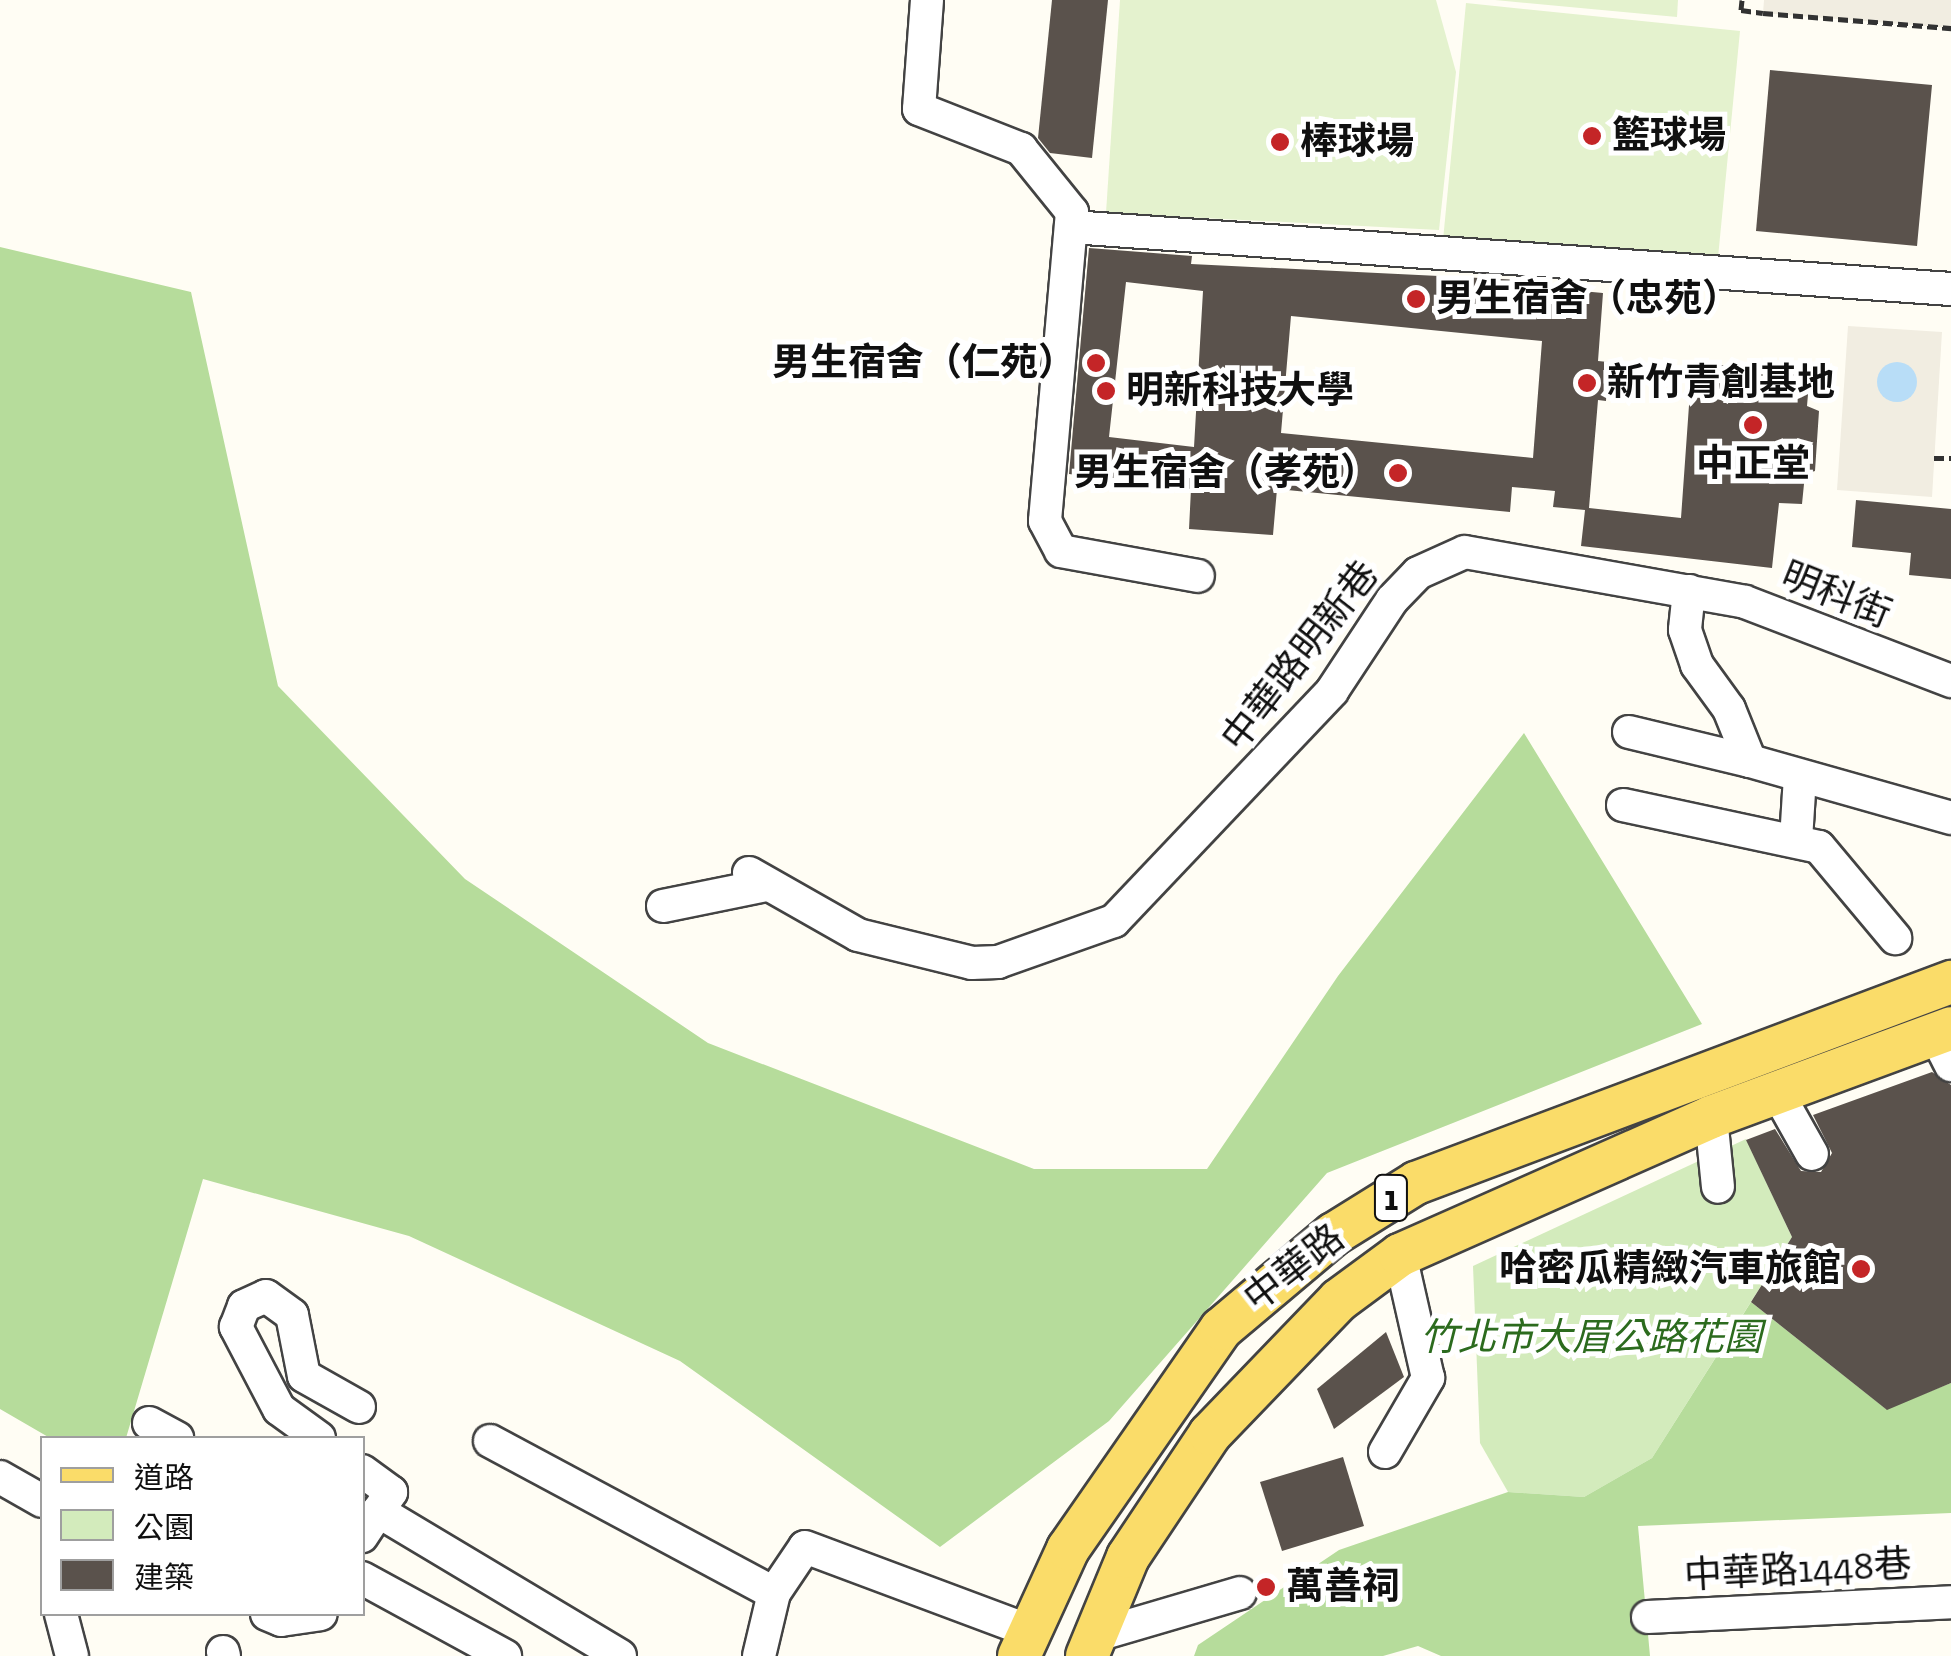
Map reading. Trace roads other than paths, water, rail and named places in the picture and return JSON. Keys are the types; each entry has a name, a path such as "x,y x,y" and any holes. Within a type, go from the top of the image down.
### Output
{"main road":[{"name":"中華路","path":"1023,1643 1126,1456 1221,1329 1334,1234 1416,1183 1951,982"},
{"name":"中華路","path":"1090,1646 1128,1557 1210,1434 1339,1300 1400,1255 1711,1117 1777,1092 1946,1042"}],"lane":[{"path":"926,0 918,109 1022,149 1072,212 1045,521 1062,550 1198,576"},
{"path":"1071,227 1951,289"},
{"name":"中華路明新巷","path":"663,906 757,879 858,935 998,962 1114,920 1332,691 1392,600 1442,558 1496,554 1690,591"},
{"path":"1690,591 1686,630 1696,665 1729,709 1750,761"},
{"name":"明科街","path":"1690,591 1744,602 1951,681"},
{"path":"1629,732 1750,761 1951,818"},
{"path":"1796,840 1800,777"},
{"path":"1622,804 1818,848 1895,938"},
{"path":"1777,1092 1812,1154"},
{"path":"1711,1117 1718,1187"},
{"path":"1386,1452 1428,1378 1400,1255"},
{"path":"316,1436 279,1409 236,1327 244,1306 266,1296 292,1315 304,1376 359,1406"},
{"path":"490,1441 774,1592"},
{"path":"0,1477 40,1500"},
{"path":"365,1479 377,1513 620,1656"},
{"path":"759,1656 774,1592 804,1547 1023,1643"},
{"path":"365,1580 506,1656"},
{"path":"1090,1646 1240,1592"},
{"name":"中華路1448巷","path":"1648,1617 1951,1602"},
{"path":"62,1616 72,1656"},
{"path":"272,1616 281,1620 308,1616"}],"water":[{"path":"1897,362 1911,368 1917,382 1911,396 1897,402 1883,396 1877,382 1883,368"}],"place":[{"name":"籃球場","path":"1592,136"},
{"name":"棒球場","path":"1280,142"},
{"name":"男生宿舍（忠苑）","path":"1416,299"},
{"name":"男生宿舍（仁苑）","path":"1096,363"},
{"name":"新竹青創基地","path":"1587,383"},
{"name":"明新科技大學","path":"1106,391"},
{"name":"中正堂","path":"1753,425"},
{"name":"男生宿舍（孝苑）","path":"1398,473"},
{"name":"哈密瓜精緻汽車旅館","path":"1861,1269"},
{"name":"萬善祠","path":"1266,1587"}],"park label":[{"name":"竹北市大眉公路花園","path":"1591,1338"}]}
